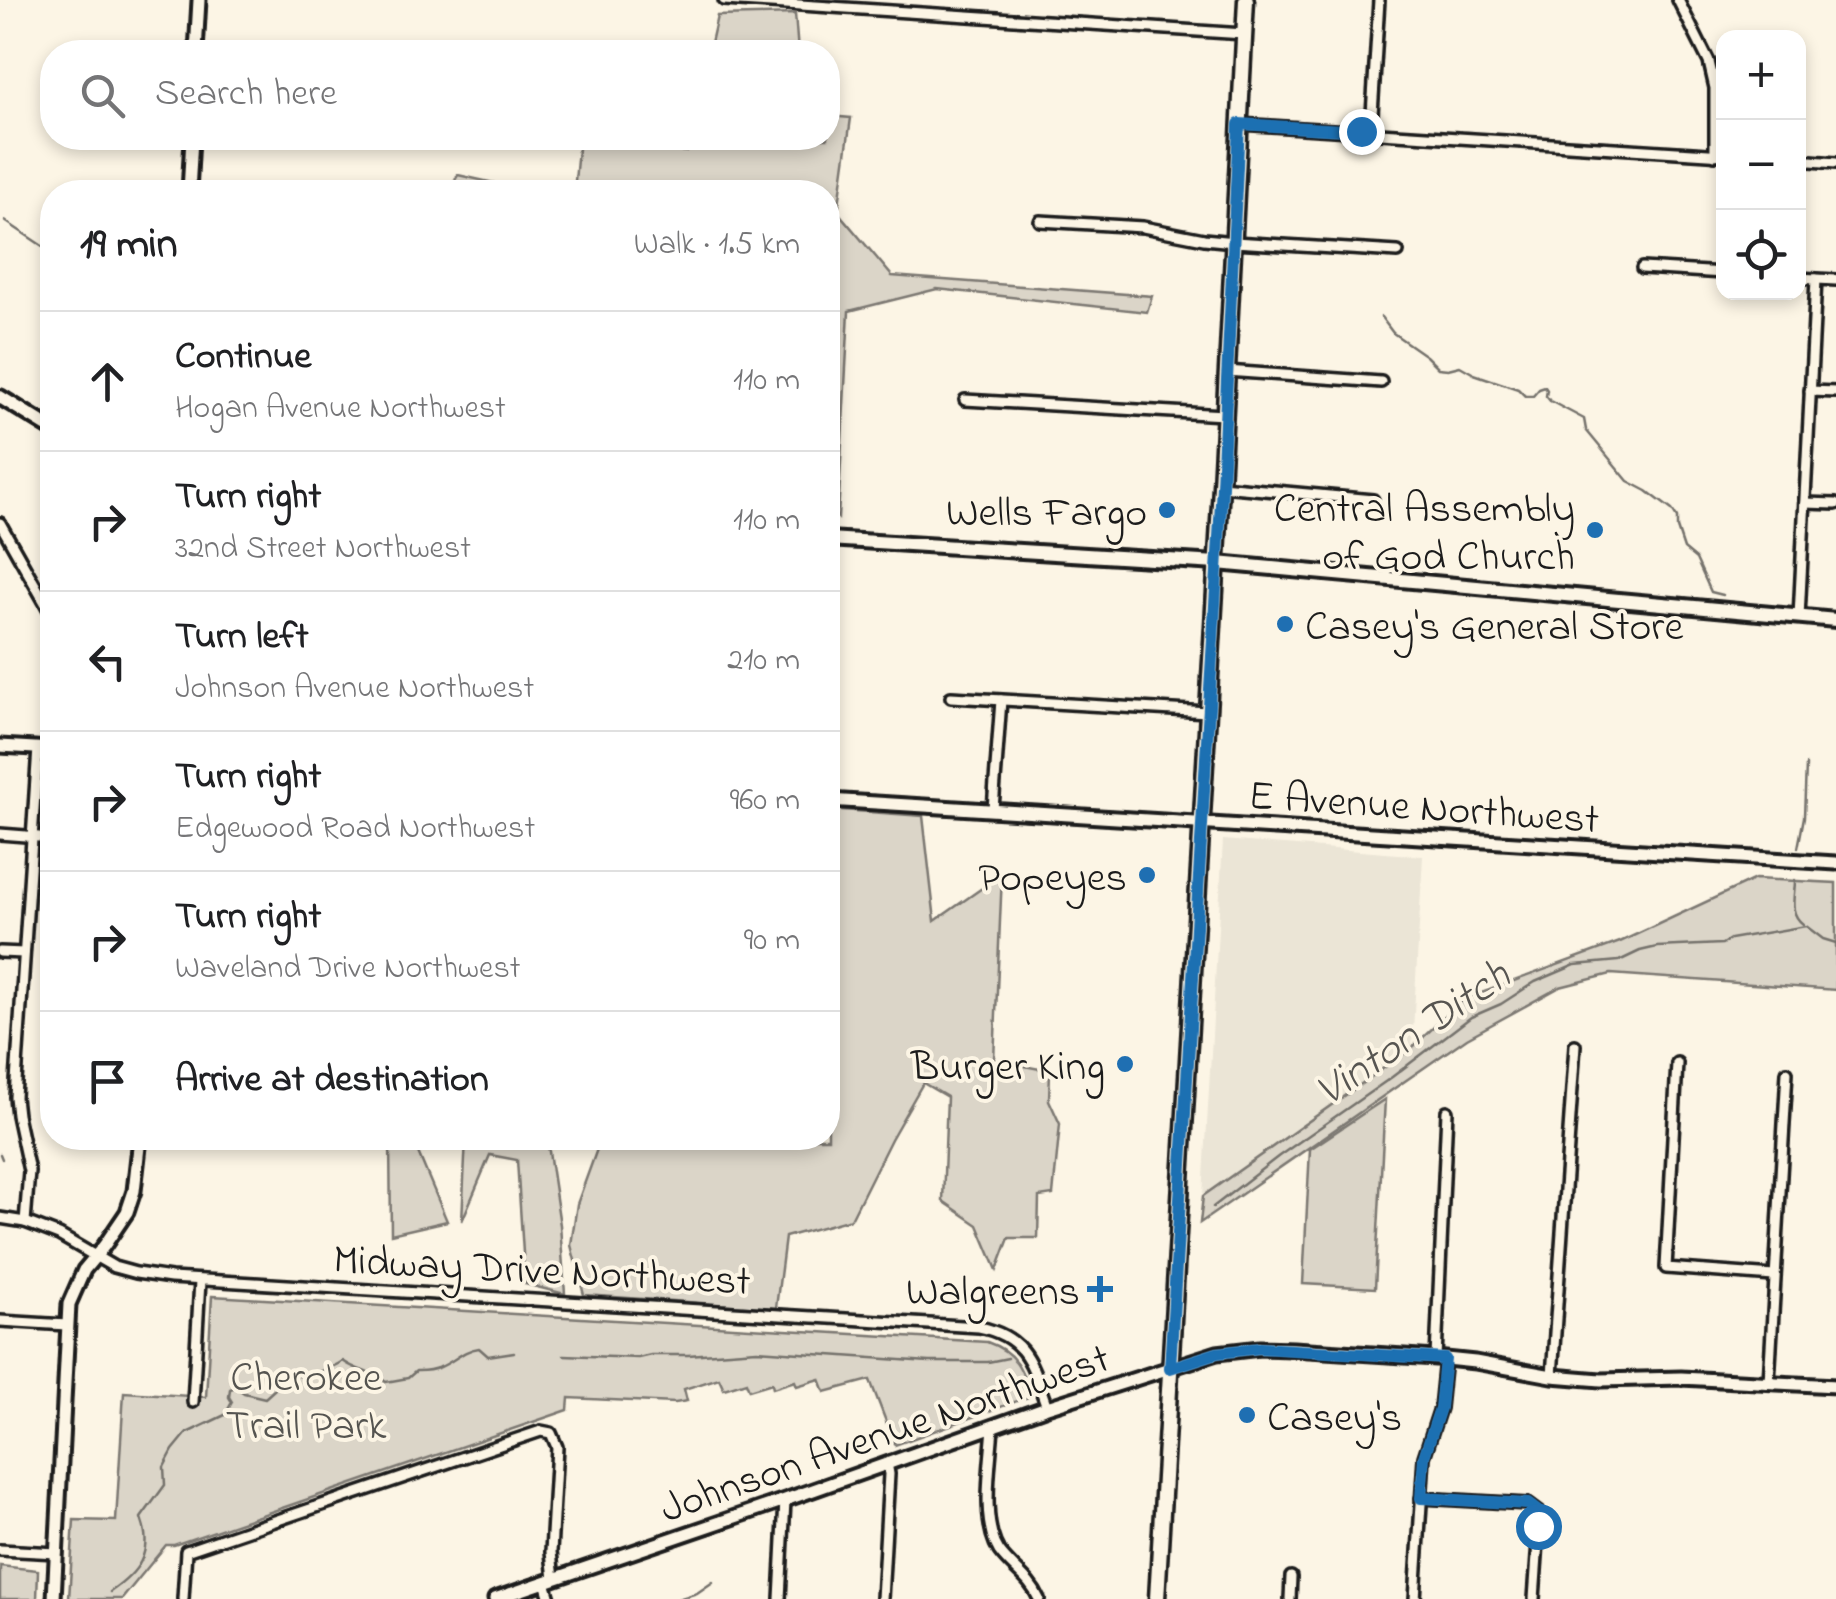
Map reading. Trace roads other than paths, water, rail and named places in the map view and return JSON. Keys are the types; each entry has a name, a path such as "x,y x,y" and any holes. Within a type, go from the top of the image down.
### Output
{"main road":[{"path":"1157,1599 1222,486 1246,0"},
{"path":"0,397 40,422"},
{"path":"840,540 1217,564 1836,620"}],"street":[{"path":"197,40 199,0"},
{"path":"724,0 1244,34"},
{"path":"1371,132 1379,0"},
{"path":"1678,0 1709,62 1716,120"},
{"path":"1239,124 1716,155"},
{"path":"190,180 191,150"},
{"path":"1806,161 1836,163"},
{"path":"1040,221 1143,226 1234,242 1398,252"},
{"path":"1642,268 1716,273"},
{"path":"1806,278 1836,280"},
{"path":"1799,616 1816,279"},
{"path":"1226,371 1381,382"},
{"path":"1810,391 1836,392"},
{"path":"965,400 1224,416"},
{"path":"1222,486 1373,500"},
{"path":"1804,503 1836,504"},
{"path":"0,524 40,595"},
{"path":"952,696 1208,712"},
{"path":"992,809 1000,700"},
{"path":"0,746 38,748 15,1098 29,1171 25,1222"},
{"name":"E Avenue Northwest","path":"840,801 1836,864"},
{"path":"0,834 40,837"},
{"path":"0,952 24,954"},
{"path":"1552,1376 1574,1046"},
{"path":"1677,1063 1666,1268 1774,1276"},
{"path":"1769,1382 1787,1072"},
{"path":"1415,1599 1424,1457 1440,1408 1447,1111"},
{"path":"54,1599 70,1304 84,1270 127,1212 134,1191 139,1150"},
{"name":"Midway Drive Northwest","path":"0,1218 58,1234 114,1268 136,1273 979,1327 1010,1338 1029,1356 1047,1407"},
{"path":"193,1402 200,1280"},
{"path":"0,1321 68,1325"},
{"name":"Johnson Avenue Northwest","path":"495,1599 1047,1407 1217,1353 1260,1348 1440,1358 1604,1380 1681,1378 1836,1386"},
{"path":"993,1426 988,1522 992,1540 1026,1576 1040,1599"},
{"path":"183,1599 186,1552 541,1431 551,1433 556,1447 550,1599"},
{"path":"882,1599 887,1463"},
{"path":"1421,1498 1528,1504 1540,1513 1534,1599"},
{"path":"780,1599 784,1500"},
{"path":"0,1550 57,1553"},
{"path":"1290,1599 1291,1577"}],"waterway":[{"path":"5,221 40,244"},
{"path":"1381,317 1393,333 1438,368 1460,366 1518,389 1525,396 1533,396 1545,387 1550,401 1584,419 1586,430 1628,481 1672,510 1684,549 1696,559 1711,592 1723,595"},
{"path":"1798,848 1806,765"},
{"path":"1795,880 1794,909 1803,924"},
{"name":"Vinton Ditch","path":"1213,1207 1471,1017 1575,965 1619,961 1657,947 1722,944 1730,939 1806,926 1836,943"},
{"path":"0,1154 2,1159"},
{"name":"Vinton Ditch","path":"110,1592 141,1561 146,1542 141,1518 165,1485 164,1467 173,1450 187,1433 225,1415 232,1402 230,1389 236,1387 265,1398 281,1378 321,1371 343,1361 386,1382 437,1368 479,1348 488,1356 514,1352"},
{"name":"Vinton Ditch","path":"564,1355 638,1358 757,1350 929,1362 1008,1358"},
{"path":"678,1599 713,1582"}],"place":[{"name":"Wells Fargo","path":"1167,510"},
{"name":"Central Assembly of God Church","path":"1595,530"},
{"name":"Casey's General Store","path":"1285,624"},
{"name":"Popeyes","path":"1147,875"},
{"name":"Burger King","path":"1125,1064"},
{"name":"Walgreens","path":"1100,1289"},
{"name":"Casey's","path":"1247,1415"}],"park label":[{"name":"Cherokee Trail Park","path":"306,1399"}]}
